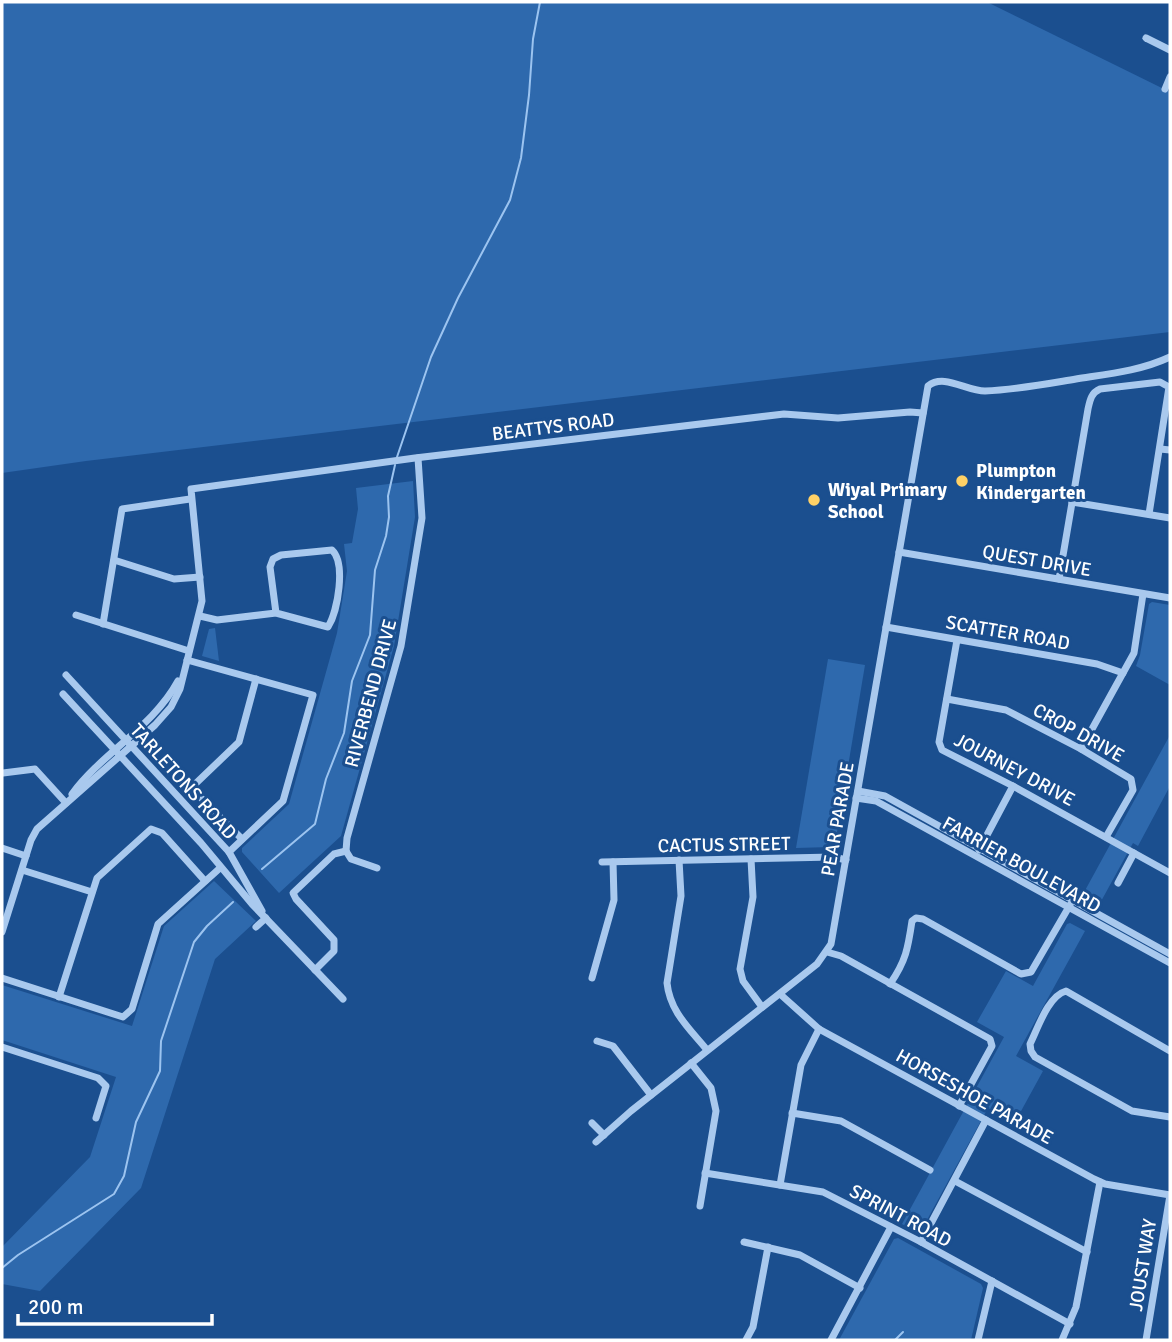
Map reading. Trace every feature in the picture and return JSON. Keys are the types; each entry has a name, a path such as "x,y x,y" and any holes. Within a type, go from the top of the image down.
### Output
{"street":[{"path":"1146,38 1170,50"},
{"path":"1165,89 1170,77"},
{"name":"PEAR PARADE","path":"827,952 831,944 929,386 934,381 942,380 982,391 1010,388 1145,368 1170,357"},
{"path":"1059,579 1088,409 1094,391 1160,382 1169,387 1149,514"},
{"name":"BEATTYS ROAD","path":"114,560 122,509 190,495 194,488 784,414 838,418 923,413"},
{"path":"1160,449 1170,450"},
{"name":"RIVERBEND DRIVE","path":"346,850 347,838 401,646 422,518 418,458"},
{"path":"2,932 3,922 37,830 66,803 95,767 155,725 171,707 180,689 202,601 190,495"},
{"path":"1072,502 1170,518"},
{"path":"200,616 216,620 276,613 328,627 333,618 340,574 338,555 332,550 281,555 273,559 270,567 276,613"},
{"name":"QUEST DRIVE","path":"899,552 1170,598"},
{"path":"103,624 114,560 174,579 200,578"},
{"path":"1081,749 1135,649 1143,594"},
{"path":"76,615 189,651"},
{"name":"SCATTER ROAD","path":"886,627 1097,664 1123,673"},
{"name":"JOURNEY DRIVE","path":"957,640 939,746 1170,873"},
{"path":"187,660 313,695 283,801 229,852"},
{"name":"TARLETONS ROAD","path":"66,676 220,868 343,999"},
{"path":"242,839 191,788 239,742 256,679"},
{"name":"TARLETONS ROAD","path":"63,694 229,852 266,918"},
{"name":"CROP DRIVE","path":"947,699 1006,710 1128,777 1133,783 1133,790 1107,837"},
{"path":"3,773 35,769 66,803"},
{"path":"978,851 1013,786"},
{"name":"FARRIER BOULEVARD","path":"857,794 885,796 1170,963"},
{"path":"59,997 97,878 151,829 162,833 205,881"},
{"path":"2,848 26,856"},
{"path":"315,970 334,951 334,940 293,893 334,854 346,850 351,859 377,868"},
{"path":"1118,883 1134,853"},
{"path":"751,859 753,897 740,969 743,981 762,1007"},
{"path":"679,860 681,896 667,984 668,993 674,1010 707,1050"},
{"name":"CACTUS STREET","path":"602,862 846,860"},
{"path":"592,978 614,900 612,862"},
{"path":"2,978 119,1017 128,1014 158,924 220,868"},
{"path":"22,870 92,892"},
{"path":"890,984 902,967 907,954 912,921 916,918 923,919 1021,974 1031,972 1070,904"},
{"name":"FARRIER BOULEVARD","path":"1070,904 1170,954"},
{"path":"257,927 266,918"},
{"path":"596,1142 707,1050 780,995 817,964 827,952 841,956 990,1039 992,1046 959,1106"},
{"path":"1170,1051 1066,991 1060,993 1052,1002 1030,1044 1035,1057 1132,1111 1170,1117"},
{"name":"HORSESHOE PARADE","path":"780,995 820,1029 1100,1182 1170,1195"},
{"path":"780,1185 801,1065 820,1029"},
{"path":"597,1041 613,1046 652,1095"},
{"path":"2,1047 98,1078 106,1086 96,1118"},
{"path":"691,1063 711,1088 716,1111 700,1206"},
{"path":"792,1113 841,1121 930,1170"},
{"path":"921,1242 986,1121"},
{"path":"592,1123 604,1135"},
{"name":"SPRINT ROAD","path":"705,1173 823,1192 1070,1324"},
{"path":"955,1181 1087,1252"},
{"path":"1062,1340 1076,1307 1100,1182"},
{"path":"692,1185 703,1186"},
{"name":"JOUST WAY","path":"1146,1340 1170,1195"},
{"path":"831,1340 891,1227"},
{"path":"744,1242 800,1255 860,1288"},
{"path":"746,1340 753,1327 768,1247"},
{"path":"978,1340 992,1281"}],"shaded area":[{"path":"2,2 987,2 1170,92 1170,332 2,473"},
{"path":"413,481 415,517 394,646 341,836 279,893 242,852 242,848 289,804 337,633 347,571 344,544 352,543 358,509 356,488"},
{"path":"1152,602 1170,605 1170,685 1136,666 1149,604"},
{"path":"215,628 219,661 202,656 209,629"},
{"path":"828,659 865,665 835,844 831,847 796,848"},
{"path":"1170,735 1170,786 1138,846 1133,843 1099,905 1082,896"},
{"path":"214,881 256,921 215,959 141,1188 40,1291 2,1284 2,1247 90,1157 116,1077 2,1040 2,985 132,1026 164,926"},
{"path":"1070,923 1085,931 1016,1056 1043,1071 1015,1122 988,1108 921,1231 917,1232 902,1224 1004,1037 977,1022 1006,971 1033,986"},
{"path":"898,1238 981,1284 983,1288 971,1340 839,1340 894,1239"}],"waterway":[{"path":"397,457 431,357 458,298 510,200 521,158 533,39 540,2"},
{"path":"262,869 315,824 326,779 344,733 352,681 370,635 375,570 386,536 388,496 395,465"},
{"path":"2,1268 114,1194 124,1176 136,1122 160,1071 161,1041 194,942 233,902"},
{"path":"895,1340 903,1332"}],"place":[{"name":"Plumpton Kindergarten","path":"962,481"},
{"name":"Wiyal Primary School","path":"814,500"}]}
